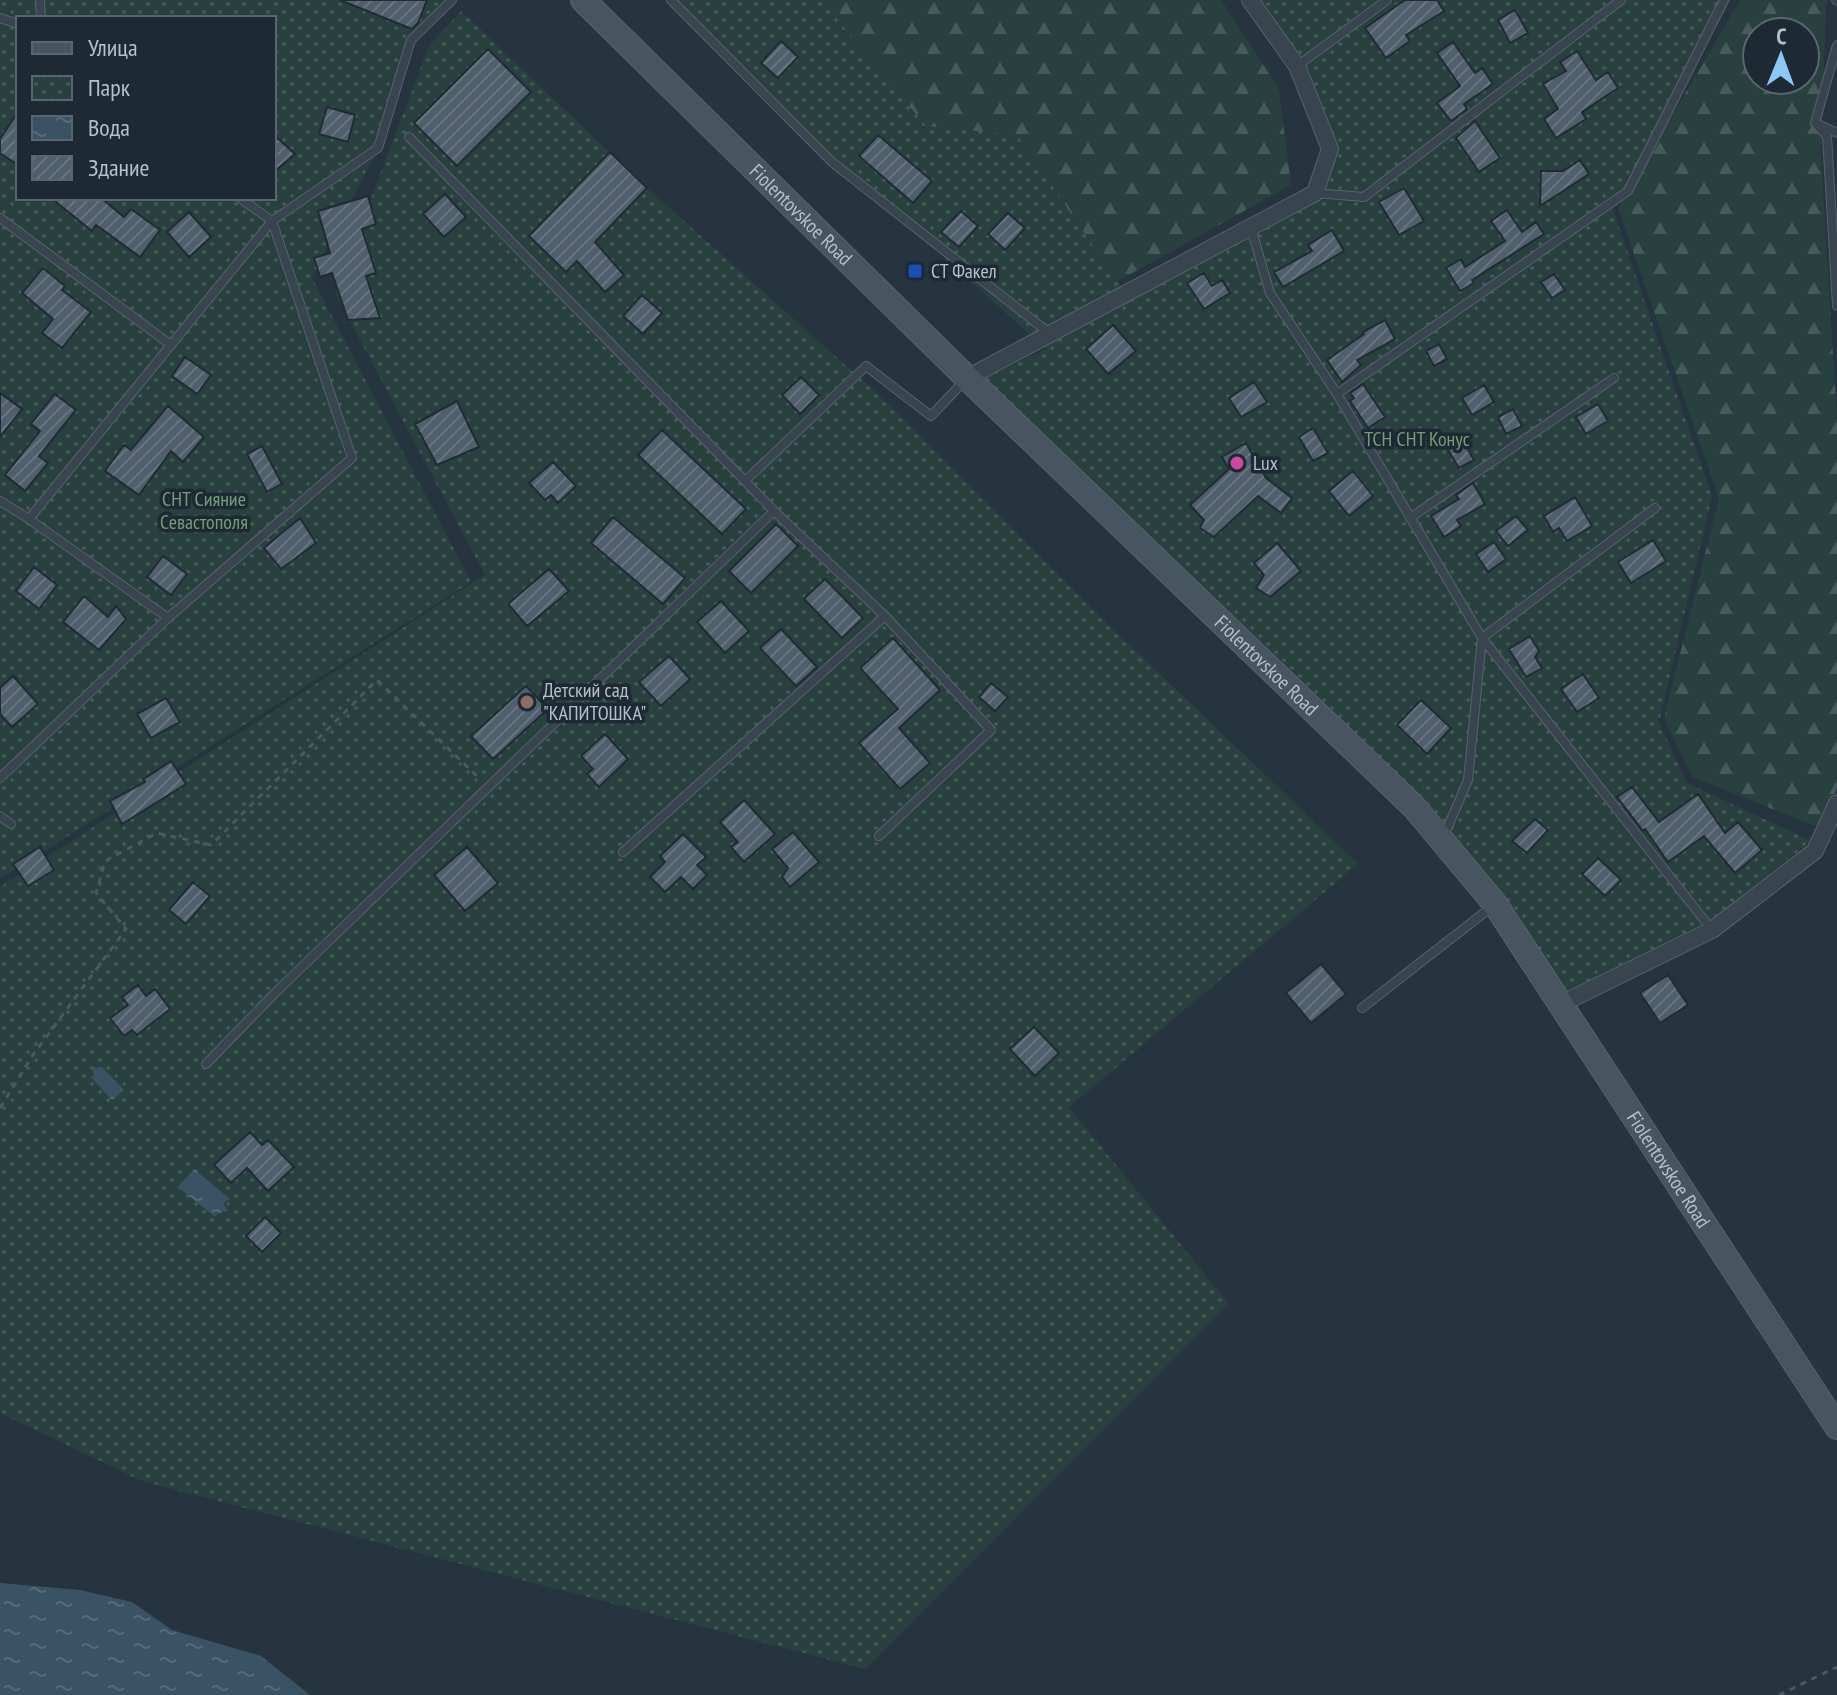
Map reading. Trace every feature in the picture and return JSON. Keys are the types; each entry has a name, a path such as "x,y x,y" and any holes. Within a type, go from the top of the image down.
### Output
{"main road":[{"name":"Fiolentovskoe Road","path":"583,0 967,378 1414,807 1495,904 1837,1427"}],"street":[{"path":"967,378 1315,193 1330,149 1297,66 1250,0"},
{"path":"1561,1004 1712,930 1815,851 1837,803"}],"lane":[{"path":"29,519 272,221 378,148 411,40 452,0"},
{"path":"671,0 832,162 1049,333"},
{"path":"1297,66 1387,0"},
{"path":"1315,193 1364,197 1621,0"},
{"path":"1337,394 1628,191 1724,0"},
{"path":"1815,123 1837,45"},
{"path":"1815,123 1837,133"},
{"path":"1815,123 1827,136 1837,306"},
{"path":"409,137 774,511 885,616 991,730 879,836"},
{"path":"0,778 168,618 352,458 272,221 243,200"},
{"path":"0,218 171,345"},
{"path":"1251,227 1270,293 1337,394 1482,638 1712,930"},
{"path":"745,481 866,366 931,416 967,378"},
{"path":"1410,518 1614,378"},
{"path":"0,501 168,618"},
{"path":"1442,839 1468,780 1482,638 1655,508"},
{"path":"206,1064 276,992 774,511"},
{"path":"623,852 885,616"},
{"path":"0,816 11,824"},
{"path":"1362,1008 1495,904"}],"path":[{"path":"0,1108 33,1055 126,929 96,893 105,861 157,833 211,845 377,680 489,787"},
{"path":"1779,1695 1837,1667"}],"green space":[{"name":"СНТ Сияние Севастополя","path":"0,0 444,0 411,40 378,148 312,278 471,582 0,879"},
{"name":"ТСН СНТ Конус","path":"678,0 821,0 926,126 1017,135 1123,289 1317,199 1337,146 1299,57 1261,0 1731,0 1613,210 1712,496 1659,722 1687,783 1811,841 1699,929 1562,994 1504,899 982,379 1046,349 836,160"},
{"path":"785,0 1221,0 1279,89 1291,185 1109,286 911,146"},
{"path":"1740,0 1828,0 1821,155 1837,419 1837,788 1818,827 1692,777 1664,718 1719,498 1618,208"},
{"path":"461,11 647,188 891,406 1113,629 1358,864 1069,1107 1229,1304 865,1669 142,1481 0,1413 0,887 485,575 335,293 429,46"}],"water":[{"path":"102,1067 124,1090 112,1100 91,1077 94,1075 92,1068"},
{"path":"194,1169 230,1199 223,1203 228,1211 219,1212 215,1217 178,1187"},
{"path":"0,1583 80,1590 132,1602 172,1630 261,1656 310,1695 0,1695"}],"building":[{"path":"340,0 427,0 418,23 412,29"},
{"path":"1405,0 1437,0 1444,11 1406,35 1410,41 1386,58 1365,28"},
{"path":"1515,10 1528,33 1510,43 1498,20"},
{"path":"781,41 798,57 778,78 761,63"},
{"path":"1453,42 1475,73 1482,68 1493,84 1464,104 1467,109 1451,121 1437,103 1460,86 1437,53"},
{"path":"488,49 531,92 457,166 414,123"},
{"path":"1577,51 1596,80 1608,72 1618,88 1582,112 1586,119 1556,138 1544,119 1558,109 1543,84 1566,71 1560,62"},
{"path":"327,107 355,115 348,142 319,134"},
{"path":"16,115 16,164 0,153 0,139"},
{"path":"1475,121 1500,158 1479,172 1456,138"},
{"path":"878,135 932,181 913,203 859,156"},
{"path":"276,137 295,154 276,170"},
{"path":"610,152 647,188 595,242 624,275 605,292 577,261 566,272 529,236"},
{"path":"1580,160 1589,174 1540,206 1541,171 1563,171"},
{"path":"1404,188 1424,221 1399,235 1379,202"},
{"path":"445,194 466,217 444,237 423,214"},
{"path":"368,196 376,224 362,229 376,273 366,276 380,318 348,320 332,273 320,277 314,258 330,253 318,211"},
{"path":"53,200 103,200 124,217 131,209 160,230 140,257 96,225 92,231"},
{"path":"1507,210 1522,232 1536,222 1544,234 1460,291 1446,268 1461,259 1465,267 1505,241 1491,221"},
{"path":"961,211 978,226 959,247 941,232"},
{"path":"189,212 211,237 189,257 167,232"},
{"path":"1008,213 1025,228 1005,250 988,234"},
{"path":"1332,230 1344,251 1283,287 1274,272 1312,251 1308,245"},
{"path":"43,268 65,286 62,290 91,312 62,348 42,333 53,319 22,293"},
{"path":"1204,273 1212,286 1222,280 1230,293 1204,309 1187,283"},
{"path":"1554,274 1565,290 1552,298 1541,282"},
{"path":"642,295 662,313 643,334 623,316"},
{"path":"1385,320 1395,339 1357,360 1361,365 1342,382 1327,360 1363,332"},
{"path":"1113,325 1136,351 1108,374 1086,349"},
{"path":"1439,344 1447,359 1434,366 1426,351"},
{"path":"185,357 211,375 197,394 172,376"},
{"path":"801,377 819,395 800,414 782,395"},
{"path":"1254,382 1267,402 1241,417 1229,398"},
{"path":"1363,384 1385,417 1368,428 1350,401 1354,398 1350,393"},
{"path":"1484,385 1494,402 1472,415 1462,398"},
{"path":"0,393 22,409 0,437"},
{"path":"55,394 76,410 39,456 48,463 25,491 5,475 40,431 31,424"},
{"path":"457,401 479,447 437,465 415,424"},
{"path":"1598,404 1608,421 1586,434 1576,417"},
{"path":"168,406 204,437 183,462 171,451 139,495 105,471 124,445 131,450"},
{"path":"1513,409 1522,426 1506,434 1498,417"},
{"path":"1313,428 1328,453 1313,461 1299,437"},
{"path":"662,430 746,509 722,534 638,455"},
{"path":"1463,441 1474,460 1459,468 1448,450"},
{"path":"1246,443 1266,478 1292,498 1281,513 1258,496 1214,537 1200,528 1204,520 1190,505 1229,469 1222,457"},
{"path":"262,446 282,484 267,492 247,454"},
{"path":"553,462 576,486 558,503 551,495 545,500 529,483"},
{"path":"1353,471 1373,496 1349,516 1329,491"},
{"path":"1473,483 1485,504 1457,520 1461,526 1444,537 1431,516 1459,499 1456,495"},
{"path":"1575,497 1592,526 1567,541 1559,528 1553,532 1544,516"},
{"path":"1516,516 1528,530 1508,546 1496,531"},
{"path":"613,517 685,578 663,604 591,543"},
{"path":"300,518 316,543 281,569 264,548"},
{"path":"776,524 798,546 751,593 729,571"},
{"path":"1653,540 1666,561 1631,583 1618,562"},
{"path":"1494,542 1506,559 1488,572 1476,554"},
{"path":"1277,543 1301,571 1270,597 1256,588 1264,575 1254,563"},
{"path":"163,556 187,574 171,595 147,577"},
{"path":"34,567 57,585 39,609 16,591"},
{"path":"549,569 569,591 527,626 508,604"},
{"path":"825,579 863,618 842,638 804,599"},
{"path":"84,596 108,617 116,606 126,619 99,650 63,622"},
{"path":"721,601 749,631 725,653 697,622"},
{"path":"781,629 817,667 796,686 760,648"},
{"path":"1530,636 1539,651 1535,657 1542,668 1526,677 1509,649"},
{"path":"893,638 940,690 899,728 930,763 900,789 859,743 898,709 860,668"},
{"path":"669,656 690,679 661,706 639,682"},
{"path":"1583,674 1599,698 1577,712 1561,689"},
{"path":"13,676 38,704 12,727 0,714 0,688"},
{"path":"991,683 1008,697 995,711 979,697"},
{"path":"526,686 548,709 493,759 471,736"},
{"path":"166,698 180,722 151,738 137,714"},
{"path":"1421,700 1451,728 1427,754 1397,725"},
{"path":"605,734 628,759 599,787 587,774 593,769 581,756"},
{"path":"171,761 186,784 122,824 110,801 145,782 144,779"},
{"path":"1632,787 1659,822 1698,794 1725,833 1738,822 1762,850 1735,873 1704,836 1668,862 1617,797"},
{"path":"744,800 775,834 744,862 731,847 738,842 720,822"},
{"path":"1535,819 1548,830 1527,853 1512,841"},
{"path":"793,832 819,862 790,887 782,877 788,868 772,849"},
{"path":"683,834 706,857 697,865 707,875 693,889 681,877 665,892 650,877 665,862 660,856"},
{"path":"40,847 54,870 28,886 13,864"},
{"path":"467,847 498,883 465,911 434,875"},
{"path":"1598,858 1621,880 1605,896 1582,874"},
{"path":"193,882 210,896 186,924 169,910"},
{"path":"1321,964 1346,994 1311,1023 1286,993"},
{"path":"1668,975 1688,1005 1660,1023 1640,993"},
{"path":"138,985 146,996 155,989 170,1009 137,1035 132,1030 124,1036 110,1018 128,1005 122,997"},
{"path":"1034,1027 1059,1053 1035,1076 1010,1049"},
{"path":"250,1132 262,1145 268,1140 294,1167 268,1191 247,1168 231,1183 214,1165"},
{"path":"265,1217 281,1233 262,1252 246,1236"}],"place":[{"name":"СТ Факел","path":"915,271"},
{"name":"Lux","path":"1237,463"},
{"name":"Детский сад \"КАПИТОШКА\"","path":"527,702"}]}
